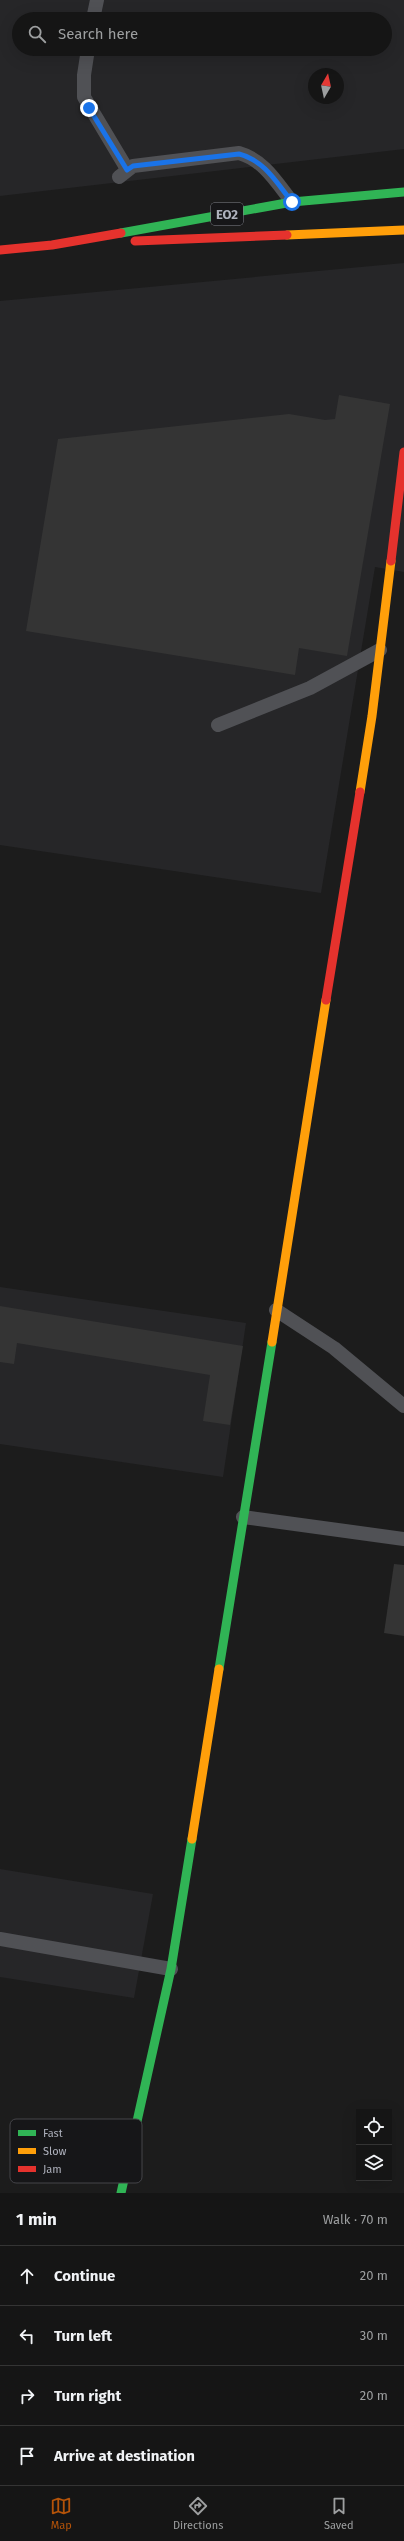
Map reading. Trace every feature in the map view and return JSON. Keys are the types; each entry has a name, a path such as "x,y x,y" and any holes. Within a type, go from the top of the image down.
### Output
{"main road":[{"name":"ΕΟ2","path":"52,245 292,202 404,192"},
{"name":"ΕΟ2","path":"0,250 52,245 404,230"},
{"path":"138,2119 171,1969 276,1310 340,925 380,650 404,452"},
{"path":"121,2193 123,2183"}],"lane":[{"path":"94,12 97,0"},
{"path":"87,56 84,75 84,97 123,173 133,166 239,154 255,159 268,172 292,202"},
{"path":"218,725 310,688 380,650"},
{"path":"276,1310 334,1348 404,1406"},
{"path":"243,1517 404,1539"},
{"path":"0,1939 171,1969"}],"shaded area":[{"path":"0,0 404,0 404,149 0,196"},
{"path":"404,263 404,572 375,567 321,893 0,845 0,301"},
{"path":"0,1287 246,1323 223,1477 0,1444"},
{"path":"0,1869 153,1894 134,1998 0,1977"}],"building":[{"path":"339,395 390,404 347,656 299,648 295,675 26,631 58,439 289,414 325,420 335,419"},
{"path":"0,1306 243,1346 230,1425 203,1421 210,1375 17,1343 14,1364 0,1362"},
{"path":"394,1564 404,1565 404,1636 384,1633"}],"traffic: fast":[{"path":"121,233 292,202 404,192"},
{"path":"219,1669 272,1342"},
{"path":"138,2119 171,1969 192,1839"},
{"path":"121,2193 123,2183"}],"traffic: slow":[{"path":"287,235 404,230"},
{"path":"360,792 372,716 391,561"},
{"path":"272,1342 326,1000"},
{"path":"192,1839 219,1669"}],"traffic: jam":[{"path":"0,250 52,245 121,233"},
{"path":"135,241 287,235"},
{"path":"391,561 404,452"},
{"path":"326,1000 360,792"}],"route":[{"path":"89,108 127,170 133,166 239,154 255,159 268,172 292,202"}]}
